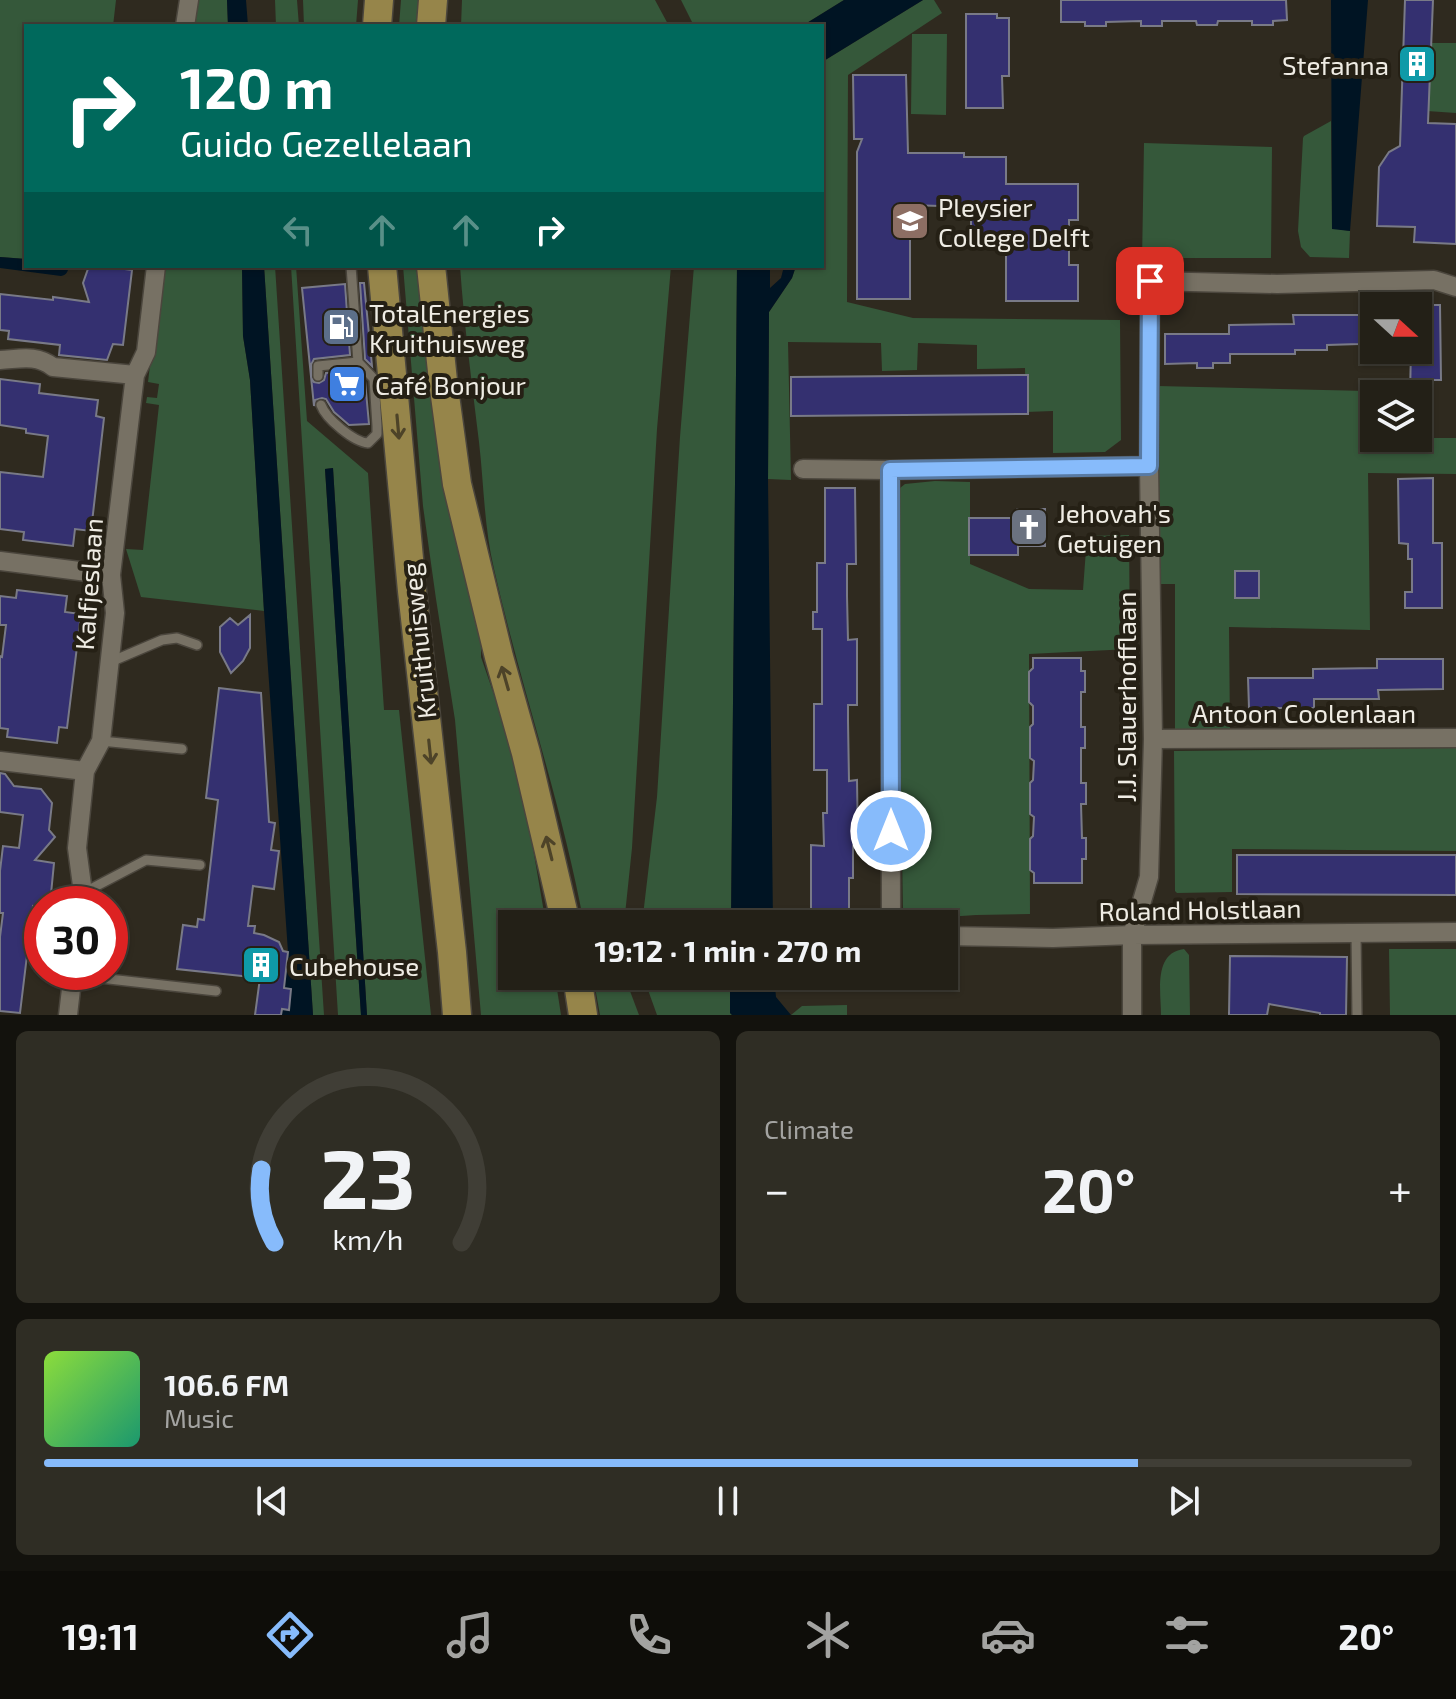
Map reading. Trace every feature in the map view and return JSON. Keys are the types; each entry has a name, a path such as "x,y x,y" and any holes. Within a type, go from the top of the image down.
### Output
{"main road":[{"path":"377,24 379,0"},
{"path":"431,24 433,0"},
{"name":"Kruithuisweg","path":"382,268 385,385 412,591 457,1015"},
{"path":"431,268 457,484 563,910"},
{"path":"579,990 583,1015"}],"street":[{"path":"185,24 189,0"},
{"name":"Kalfjeslaan","path":"81,886 77,848 85,771 101,741 115,613 111,575 135,375 146,352 156,268"},
{"name":"J.J. Slauerhofflaan","path":"1132,1015 1132,935 1149,877 1153,739 1150,281 1277,284 1434,280 1456,287"},
{"path":"0,360 31,358 43,360 53,367 135,375"},
{"path":"803,469 1149,466"},
{"path":"890,470 891,910"},
{"path":"0,561 111,575"},
{"name":"Antoon Coolenlaan","path":"1153,739 1456,738"},
{"path":"0,761 85,771"},
{"name":"Roland Holstlaan","path":"958,936 1053,938 1456,932"},
{"path":"68,1015 71,990"}],"lane":[{"path":"321,405 324,414 359,442 368,443 377,434 385,385 358,362 351,268"},
{"path":"318,376 318,366 358,362"},
{"path":"108,663 162,640 177,638 197,645"},
{"path":"101,741 182,749"},
{"path":"102,886 146,860 200,865"},
{"path":"1356,933 1357,1015"},
{"path":"128,980 216,991"}],"green space":[{"path":"0,0 116,0 113,24 24,24 24,259 0,257"},
{"path":"194,0 227,0 228,24 191,24"},
{"path":"275,0 297,0 299,24 276,24"},
{"path":"303,0 358,0 356,24 304,24"},
{"path":"401,0 428,0 426,24 399,24"},
{"path":"462,0 655,0 668,24 461,24"},
{"path":"681,0 844,0 805,24 693,24"},
{"path":"923,0 934,0 942,13 848,75 847,302 913,318 1120,320 1121,440 1105,452 1053,453 1053,411 1026,412 1025,368 977,369 977,345 918,343 917,370 882,371 881,343 788,342 791,480 768,479 769,312 795,268 824,268 824,61"},
{"path":"912,34 947,34 946,115 911,114"},
{"path":"1431,43 1456,43 1456,113 1427,111"},
{"path":"1331,121 1332,228 1350,231 1349,258 1310,257 1301,247 1298,231 1303,138"},
{"path":"1144,143 1272,147 1271,258 1154,258 1142,262"},
{"path":"162,268 242,268 243,336 250,380 264,611 141,597 126,549 143,550 159,405 146,403 147,397 157,398 159,384 148,382"},
{"path":"264,268 275,268 324,1015 313,1015"},
{"path":"291,268 296,268 307,421 368,473 384,710 399,710 431,1015 367,1015 333,468 325,469 361,1015 338,1015"},
{"path":"403,268 422,268 481,618 481,657 519,767 544,910 498,910 498,990 557,990 561,1015 481,1015 455,720 423,506"},
{"path":"460,268 671,268 657,429 632,848 625,910 581,910 494,569"},
{"path":"694,268 737,268 731,910 644,910 657,797"},
{"path":"1158,386 1360,391 1360,452 1432,452 1432,438 1456,438 1456,474 1368,473 1370,630 1229,627 1230,732 1175,732 1175,584 1159,584"},
{"path":"970,482 970,564 1029,589 1083,590 1087,536 1129,535 1130,649 1029,654 1030,914 958,916 958,910 903,910 896,503 900,488 905,484"},
{"path":"1456,748 1456,851 1232,849 1232,892 1175,891 1174,751"},
{"path":"1184,949 1189,955 1190,1015 1161,1015 1163,966 1174,952"},
{"path":"1389,949 1456,949 1456,1015 1390,1015"},
{"path":"596,990 630,990 639,1015 600,1015"},
{"path":"648,990 730,990 732,1015 657,1015"},
{"path":"847,1005 847,1015 791,1015 802,1006"}],"water":[{"path":"227,0 246,0 248,24 228,24"},
{"path":"844,0 923,0 824,61 824,24 805,24"},
{"path":"1331,0 1368,0 1350,231 1332,229"},
{"path":"0,257 24,259 24,268 69,268 61,276 0,268"},
{"path":"242,268 264,268 313,1015 281,1015 288,952 250,380 243,336"},
{"path":"737,268 770,268 770,288 781,278 784,268 795,268 769,312 773,910 731,910"},
{"path":"333,468 367,1015 361,1015 325,469"},
{"path":"730,990 775,990 776,997 791,1015 732,1015"}],"building":[{"path":"1061,0 1286,0 1287,20 1273,21 1273,25 1252,25 1252,21 1218,21 1217,25 1197,25 1196,21 1162,21 1162,26 1141,26 1141,21 1085,26 1085,22 1061,22"},
{"name":"Stefanna","path":"1405,0 1433,0 1428,123 1456,124 1456,244 1414,242 1415,227 1377,226 1379,167 1389,152 1400,146"},
{"path":"966,14 997,14 997,18 1009,18 1009,76 1002,76 1003,108 966,108"},
{"path":"853,75 906,75 908,153 1006,157 1006,184 1078,184 1078,220 1069,220 1069,265 1078,265 1078,301 1006,301 1006,241 971,242 971,207 910,205 910,299 857,299 857,152 862,139 854,139"},
{"path":"88,268 132,270 123,345 113,344 107,360 59,355 60,345 8,339 9,331 0,330 0,294 89,302 83,283"},
{"path":"360,283 364,283 372,366 365,359"},
{"path":"345,284 350,355 314,359 311,376 302,288"},
{"path":"1432,305 1440,305 1441,380 1410,380 1411,364 1432,364"},
{"path":"1293,315 1359,315 1359,344 1327,345 1327,350 1295,350 1295,354 1230,354 1230,363 1213,363 1213,368 1197,368 1197,363 1165,364 1165,334 1229,334 1229,325 1294,324"},
{"path":"355,370 365,381 369,424 349,425 334,412 326,399 315,400 314,406 311,377 319,383 326,373"},
{"path":"1028,375 1028,414 791,416 791,377"},
{"path":"0,379 40,384 39,393 98,400 96,416 104,418 91,531 75,529 73,546 23,540 24,532 0,529 0,472 43,477 48,436 0,425"},
{"path":"1433,478 1433,543 1442,543 1442,608 1405,608 1405,592 1412,592 1412,559 1408,559 1408,544 1399,543 1398,479"},
{"path":"825,488 855,488 856,564 847,564 847,596 848,640 857,639 857,705 848,705 848,721 849,781 857,780 858,846 853,846 849,910 811,910 811,845 824,846 823,813 827,813 827,770 814,770 814,704 822,704 822,629 813,629 813,612 817,612 817,563 825,563"},
{"path":"1017,509 1045,509 1045,546 1018,546 1018,555 969,555 969,518 1016,518"},
{"path":"1235,571 1259,571 1259,598 1235,598"},
{"path":"17,590 67,596 65,612 81,614 67,728 59,727 57,743 7,737 8,729 0,728 0,656 6,625 0,625 0,596 16,598"},
{"path":"250,615 250,648 231,673 220,652 220,627 230,618 238,625"},
{"path":"1033,658 1081,658 1081,671 1085,671 1085,692 1081,692 1081,727 1085,727 1085,748 1081,748 1081,783 1086,783 1086,804 1081,804 1082,838 1086,838 1082,883 1034,883 1034,873 1030,870 1034,817 1030,814 1030,783 1033,780 1034,761 1030,758 1033,706 1029,702 1029,672 1033,668"},
{"path":"1377,659 1443,659 1443,689 1378,690 1379,699 1314,699 1314,708 1249,708 1248,678 1313,678 1313,669 1377,668"},
{"path":"219,688 261,693 269,822 275,823 271,850 279,851 274,889 253,886 248,926 255,926 254,933 279,942 283,951 288,952 284,988 291,989 289,1010 282,1009 281,1015 255,1015 260,978 177,969 183,925 197,927 198,919 204,920 218,800 206,798"},
{"path":"0,773 5,774 14,786 41,789 52,803 49,830 55,837 35,860 54,863 52,886 24,886 24,980 20,1013 0,1011 3,913 0,913 0,871 3,846 19,848 23,815 0,812"},
{"path":"1237,855 1456,855 1456,895 1237,894"},
{"path":"1230,956 1347,957 1346,1015 1320,1015 1269,1004 1267,1015 1229,1015"}],"place":[{"name":"Stefanna","path":"1417,64"},
{"name":"Pleysier College Delft","path":"910,221"},
{"name":"TotalEnergies Kruithuisweg","path":"341,327"},
{"name":"Café Bonjour","path":"347,384"},
{"name":"Jehovah's Getuigen","path":"1029,527"},
{"name":"Cubehouse","path":"261,965"}],"route":[{"path":"891,831 890,470 1149,466 1150,281"}]}
